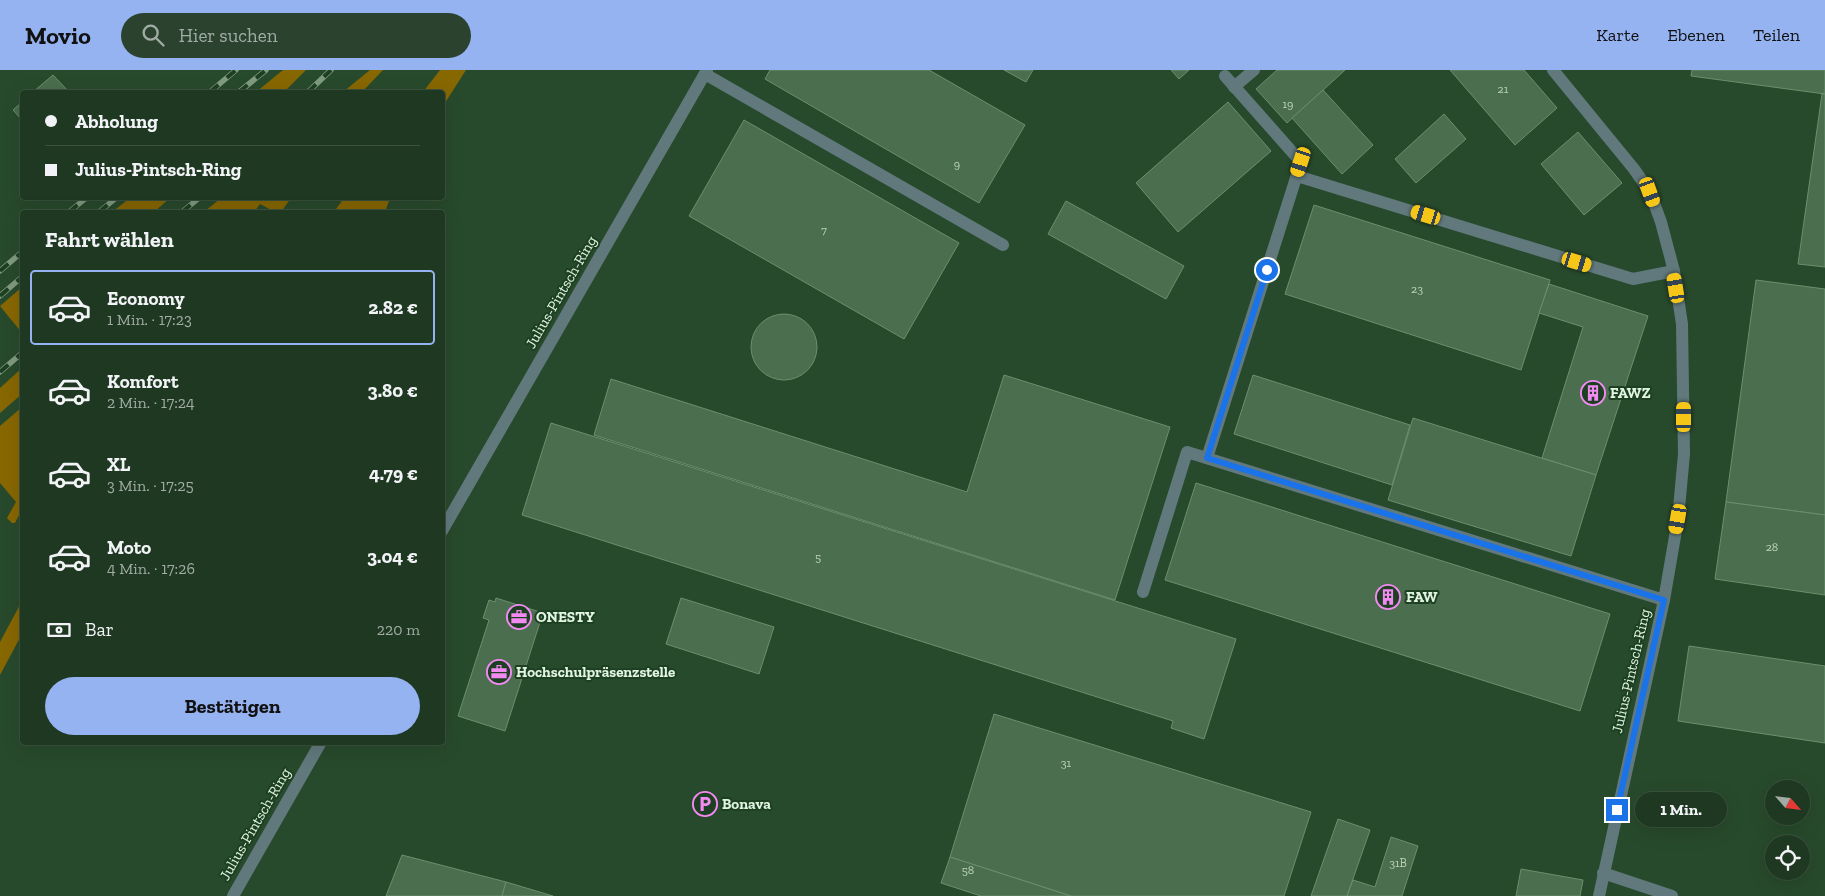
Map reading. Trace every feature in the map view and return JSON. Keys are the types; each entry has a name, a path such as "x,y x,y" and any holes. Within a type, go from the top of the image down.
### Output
{"street":[{"path":"1234,87 1254,70"},
{"name":"Julius-Pintsch-Ring","path":"1553,70 1634,169 1650,192 1661,222 1674,271 1682,324 1684,454 1678,519 1664,600 1599,896"},
{"path":"706,72 1003,245"},
{"name":"Julius-Pintsch-Ring","path":"445,525 706,72"},
{"path":"1207,458 1301,162 1225,76"},
{"path":"1296,176 1633,279 1674,271"},
{"path":"1143,592 1187,452 1664,600"},
{"name":"Julius-Pintsch-Ring","path":"233,896 319,745"},
{"path":"1603,873 1672,896"}],"shaded area":[{"path":"283,70 306,70 286,90 258,90"},
{"path":"370,70 383,70 364,90 345,90"},
{"path":"440,70 466,70 445,103 445,90 425,90"},
{"path":"127,200 168,200 156,210 115,210"},
{"path":"219,200 290,200 282,210 271,210 260,204 256,210 206,210"},
{"path":"343,200 389,200 386,210 335,210"},
{"path":"20,289 20,331 0,306"},
{"path":"20,370 20,396 0,413 0,388"},
{"path":"20,409 20,513 15,523 12,523 7,518 16,502 0,483 0,426"},
{"path":"20,605 20,638 0,675 0,642"}],"building":[{"path":"770,70 929,70 1025,125 979,203 765,79"},
{"path":"1004,70 1033,70 1026,82"},
{"path":"1171,70 1189,70 1179,79"},
{"path":"1277,70 1345,70 1287,123 1256,89"},
{"path":"1450,70 1524,70 1557,108 1515,145"},
{"path":"1692,70 1825,70 1825,94 1691,76"},
{"path":"53,75 67,90 35,90"},
{"path":"1323,90 1373,145 1342,174 1292,118"},
{"path":"1822,94 1825,94 1825,267 1798,264"},
{"path":"1228,102 1271,151 1178,232 1136,183"},
{"path":"20,104 20,118 13,110"},
{"path":"1444,114 1466,139 1416,183 1395,159"},
{"path":"744,120 959,243 904,339 689,216"},
{"path":"1578,132 1622,183 1584,215 1541,164"},
{"path":"1066,201 1184,266 1166,299 1048,234"},
{"path":"1314,205 1550,280 1521,370 1285,294"},
{"path":"1756,280 1825,289 1825,515 1726,502"},
{"name":"FAWZ","path":"1549,284 1648,316 1596,475 1542,458 1583,327 1539,313"},
{"path":"784,314 797,317 807,324 814,334 817,347 814,360 807,370 797,377 784,380 771,377 761,370 754,360 751,347 754,334 761,324 771,317"},
{"path":"1004,375 1170,427 1115,600 594,435 611,379 967,492"},
{"path":"1253,375 1410,425 1392,485 1234,434"},
{"path":"1413,418 1596,475 1571,556 1388,500"},
{"path":"551,423 1236,639 1204,739 1171,728 1173,721 522,515"},
{"name":"FAW","path":"1196,483 1610,614 1580,711 1165,580"},
{"path":"1726,502 1825,515 1825,595 1715,579"},
{"path":"496,598 543,613 505,731 458,716 489,620 483,618 489,600 495,602"},
{"path":"681,598 774,627 759,674 666,644"},
{"path":"1689,646 1825,666 1825,743 1678,721"},
{"path":"994,714 1311,812 1284,896 1071,896 950,857"},
{"path":"1338,819 1370,830 1347,896 1311,896"},
{"path":"1391,837 1418,846 1402,896 1347,896 1353,880 1375,887"},
{"path":"402,855 506,882 502,896 386,896"},
{"path":"950,857 1071,896 981,896 941,883"},
{"path":"1521,869 1583,880 1580,896 1516,896"},
{"path":"506,882 553,896 502,896"}],"railway":[{"path":"212,90 236,70"},
{"path":"241,90 266,70"},
{"path":"310,90 331,70"},
{"path":"71,210 84,200"},
{"path":"101,210 114,200"},
{"path":"184,210 197,200"},
{"path":"0,271 20,254"},
{"path":"0,296 20,279"},
{"path":"0,372 20,355"}],"place":[{"name":"FAWZ","path":"1593,393"},
{"name":"FAW","path":"1388,597"},
{"name":"ONESTY","path":"519,617"},
{"name":"Hochschulpräsenzstelle","path":"499,672"},
{"name":"Bonava","path":"705,804"}],"route":[{"path":"1267,270 1207,458 1664,600 1617,810"}]}
